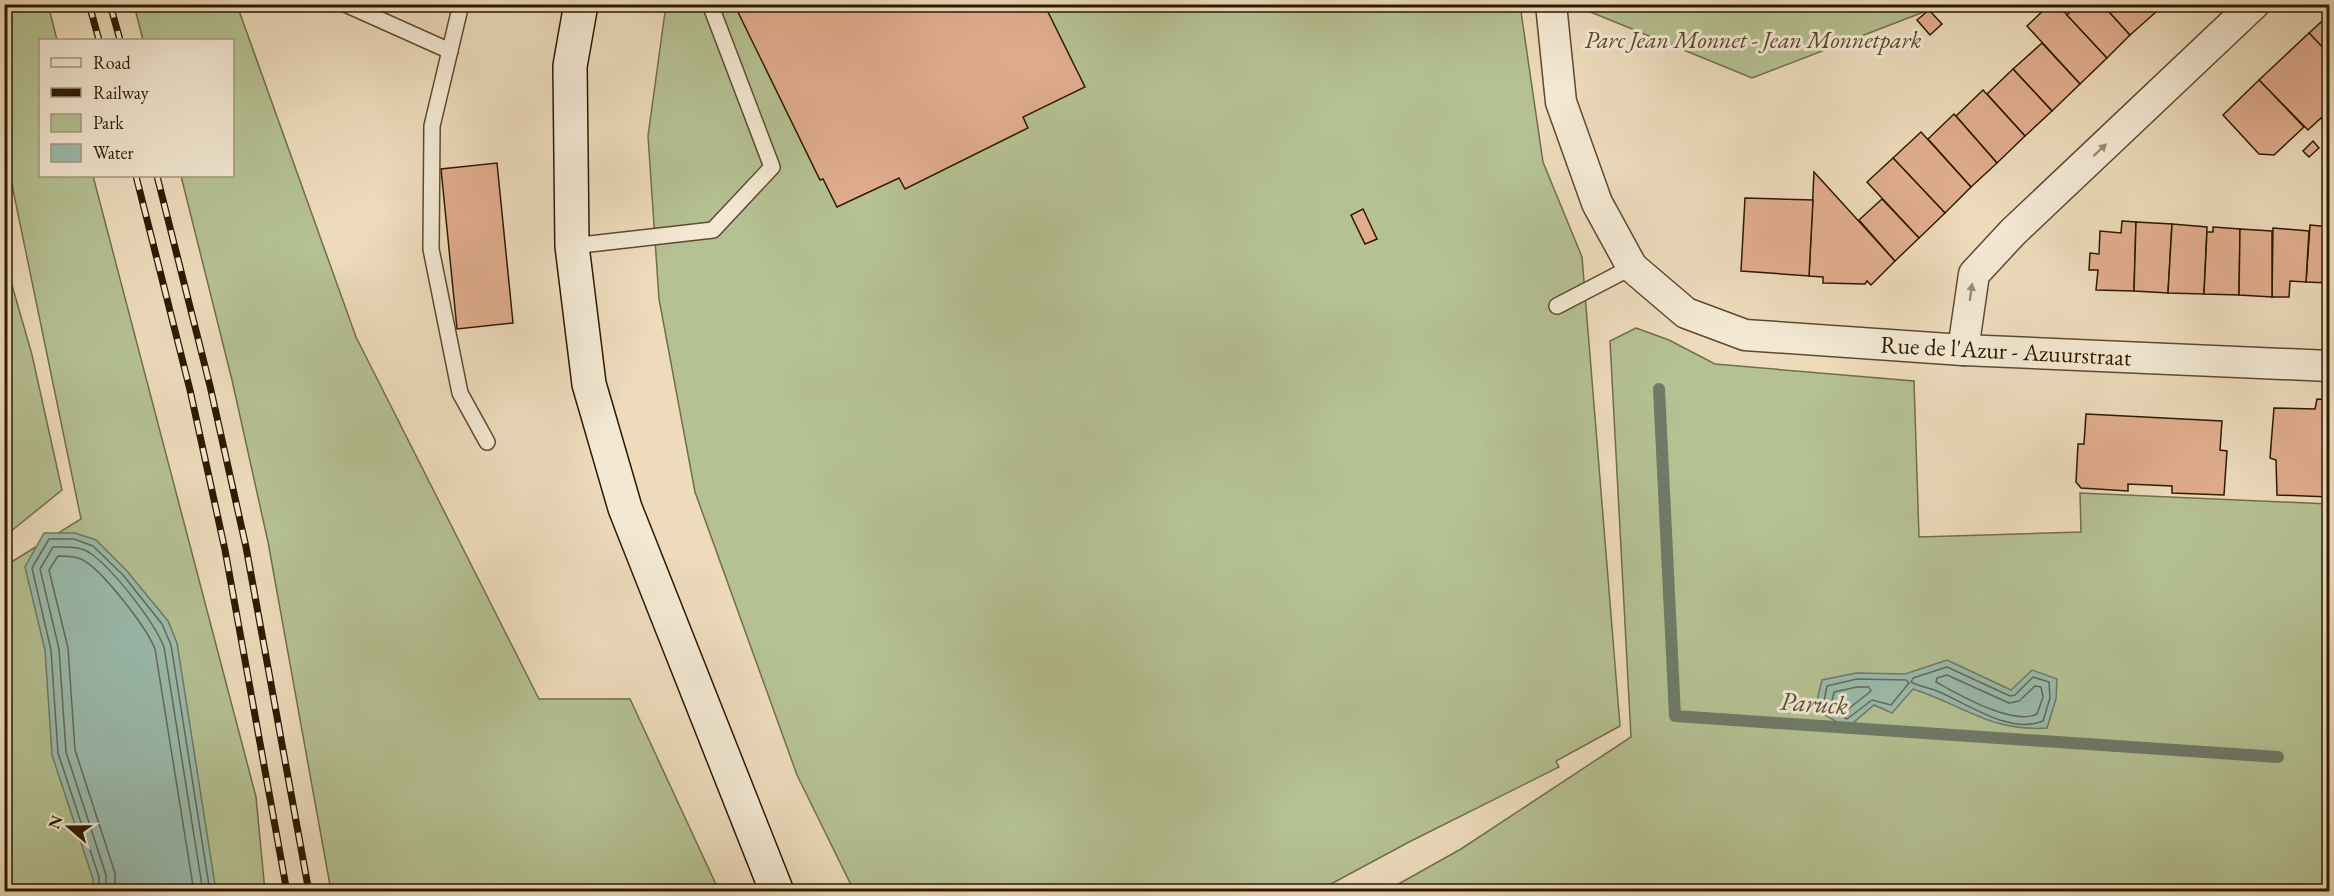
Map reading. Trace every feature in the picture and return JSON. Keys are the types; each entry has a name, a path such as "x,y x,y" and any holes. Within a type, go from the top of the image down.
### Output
{"street":[{"path":"581,4 570,66 572,246 589,384 625,508 777,891"},
{"path":"1551,4 1561,102 1597,203 1632,267"},
{"path":"1963,350 1974,274 2013,232 2254,4"},
{"name":"Rue de l'Azur - Azuurstraat","path":"1632,267 1686,313 1745,336 1963,350 2330,366"}],"lane":[{"path":"345,4 450,51"},
{"path":"461,4 432,126 431,249 460,393 487,442"},
{"path":"572,246 713,230 772,167 710,4"},
{"path":"1557,306 1632,267"}],"green space":[{"path":"48,4 57,39 39,39 39,177 93,177 256,797 265,891 5,892 4,789 7,781 4,738 5,566 81,519 5,151 5,5"},
{"name":"Parc Jean Monnet - Jean Monnetpark","path":"1588,4 1942,5 1752,78 1588,11"},
{"path":"134,5 237,5 356,337 539,699 630,699 719,891 331,891 268,542 232,380 181,177 234,177 234,39 143,39"},
{"path":"666,5 1520,5 1543,162 1582,257 1620,726 1556,761 1559,767 1409,842 1318,891 854,891 797,775 695,492 659,299 648,136"},
{"path":"4,257 32,355 62,490 5,536"},
{"path":"1636,328 1669,340 1715,364 1914,381 1919,537 2081,532 2080,493 2329,504 2329,891 1384,892 1461,849 1631,737 1610,341"}],"water":[{"path":"44,533 75,533 96,540 127,571 168,621 177,643 216,891 93,891 93,879 52,755 45,650 25,567"},
{"path":"1947,660 2011,690 2032,670 2057,679 2056,699 2047,728 2009,726 1993,722 1913,689 1892,713 1874,705 1847,728 1815,709 1822,680 1856,673 1905,674"}],"building":[{"path":"734,4 1044,4 1085,87 1023,117 1028,128 905,189 899,178 837,207 823,179 820,180"},
{"path":"2050,4 2057,4 2107,58 2080,84 2027,26"},
{"path":"2077,4 2102,4 2130,35 2107,58 2067,15"},
{"path":"2102,4 2149,4 2156,12 2130,35"},
{"path":"1929,10 1942,24 1930,35 1917,20"},
{"path":"2330,14 2330,55 2309,33"},
{"path":"2309,33 2330,55 2330,115 2323,121 2321,118 2308,130 2259,80"},
{"path":"2042,43 2080,84 2052,111 2013,69"},
{"path":"2013,69 2052,111 2025,136 1987,94"},
{"path":"2259,80 2304,127 2274,155 2259,154 2223,115"},
{"path":"1983,90 2025,136 1997,163 1956,116"},
{"path":"1954,114 1997,163 1971,187 1928,139"},
{"path":"1921,132 1971,187 1945,213 1893,158"},
{"path":"2313,141 2319,148 2309,157 2303,151"},
{"path":"1893,158 1945,213 1919,238 1867,182"},
{"path":"497,163 513,323 457,329 441,169"},
{"path":"1814,172 1895,261 1871,285 1867,281 1865,284 1823,283 1823,277 1809,276"},
{"path":"1745,198 1813,200 1809,276 1741,271"},
{"path":"1882,199 1919,238 1895,261 1859,220"},
{"path":"1363,209 1377,239 1365,244 1351,215"},
{"path":"2122,221 2136,222 2134,291 2096,290 2098,270 2089,270 2090,253 2099,254 2100,231 2121,233"},
{"path":"2136,222 2172,224 2168,293 2134,291"},
{"path":"2172,224 2207,227 2204,294 2168,293"},
{"path":"2310,225 2330,227 2330,283 2306,282"},
{"path":"2213,227 2240,229 2239,295 2204,294 2207,232 2213,232"},
{"path":"2273,228 2309,231 2306,282 2290,281 2289,297 2272,297"},
{"path":"2240,229 2272,231 2272,297 2239,295"},
{"path":"2317,399 2330,400 2330,497 2277,495 2276,460 2270,458 2274,408 2315,409"},
{"path":"2086,414 2222,421 2220,450 2227,451 2224,495 2172,493 2172,486 2128,484 2128,491 2081,488 2076,482 2078,444 2084,444"}],"waterway":[{"name":"Paruck","path":"1659,389 1675,716 2278,757"}],"railway":[{"path":"89,4 99,39"},
{"path":"110,4 120,39"},
{"path":"136,177 190,390 225,550 287,892"},
{"path":"157,177 210,386 246,547 309,892"}]}
